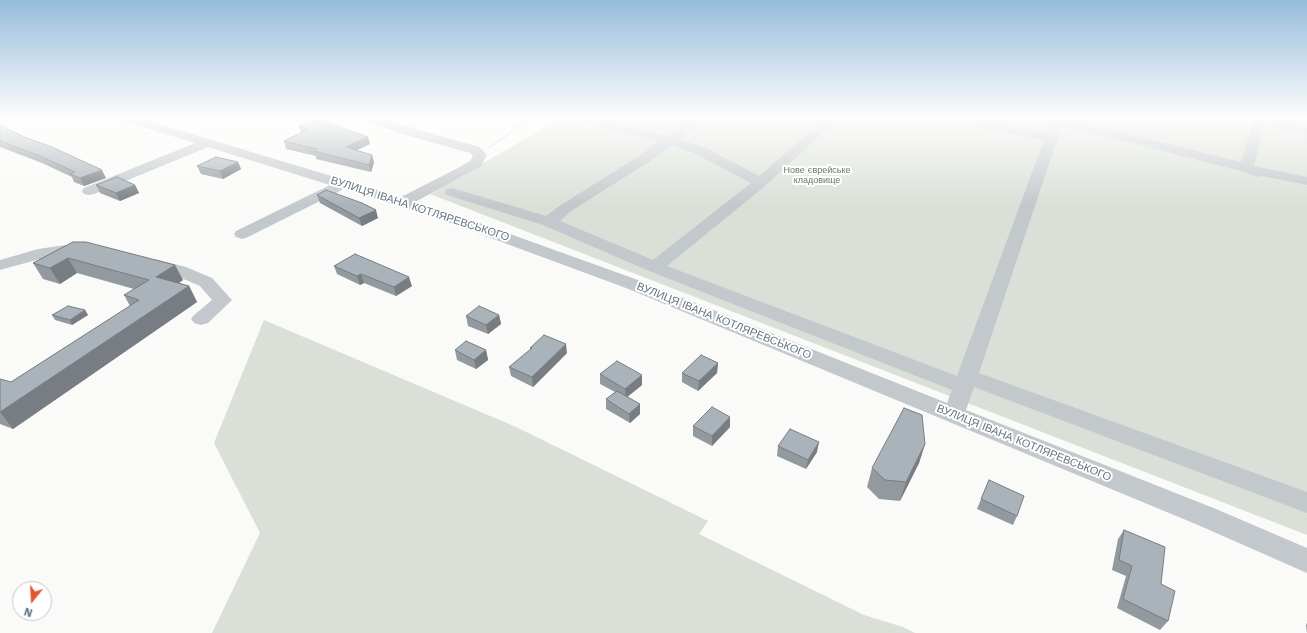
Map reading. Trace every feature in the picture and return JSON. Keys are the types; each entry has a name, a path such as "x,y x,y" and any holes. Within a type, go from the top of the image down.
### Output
{"street":[{"path":"89,191 195,148"},
{"name":"ВУЛИЦЯ ІВАНА КОТЛЯРЕВСЬКОГО","path":"227,148 440,214 632,284 1207,517 1307,561"},
{"path":"403,202 464,171 476,163 480,156 475,150 466,148"},
{"path":"548,222 566,208 644,159 659,148"},
{"path":"691,148 701,151 748,175 760,183"},
{"path":"655,267 760,183 800,148"},
{"path":"953,414 966,382 1028,207 1047,148"},
{"path":"1167,148 1246,168 1307,181"},
{"path":"1246,168 1251,148"},
{"path":"1246,168 1289,186 1307,191"},
{"path":"242,234 344,184"},
{"path":"452,192 548,222 655,267 966,382 1307,503"},
{"path":"0,265 38,254 66,250 95,250"},
{"path":"142,261 180,270 206,282 224,300 201,319"}],"path":[{"path":"480,156 490,148"}],"green space":[{"name":"Нове єврейське кладовище","path":"510,148 1307,148 1307,535 430,194"},
{"path":"264,320 516,427 708,521 699,534 864,615 903,627 915,633 212,633 260,533 214,443"}],"building":[{"path":"18,148 53,148 102,170 80,178 70,174 75,172"},
{"path":"311,148 347,148 372,155 369,165 314,151 317,149"},
{"path":"216,157 238,162 220,171 197,166"},
{"path":"117,177 135,185 116,193 96,185"},
{"path":"326,190 362,203 376,210 359,218 317,195"},
{"path":"73,242 86,242 175,265 156,277 189,286 0,412 0,379 11,382 139,300 124,295 149,280 68,258 50,268 33,263"},
{"path":"355,254 409,277 394,287 361,274 357,276 334,266"},
{"path":"68,306 85,310 70,320 52,315"},
{"path":"479,306 499,315 486,325 466,316"},
{"path":"544,335 566,344 532,377 509,367 532,348 530,348"},
{"path":"466,341 486,350 474,360 455,350"},
{"path":"701,355 718,363 699,381 682,373"},
{"path":"617,361 642,375 625,389 600,374"},
{"path":"617,391 640,404 629,414 606,399"},
{"path":"712,407 730,417 712,436 693,426"},
{"path":"904,408 922,415 925,444 906,482 885,480 872,468"},
{"path":"790,429 819,442 808,460 778,446"},
{"path":"989,480 1024,496 1017,516 981,499"},
{"path":"1124,530 1165,547 1161,584 1175,591 1168,621 1123,599 1132,566 1119,560"}]}
